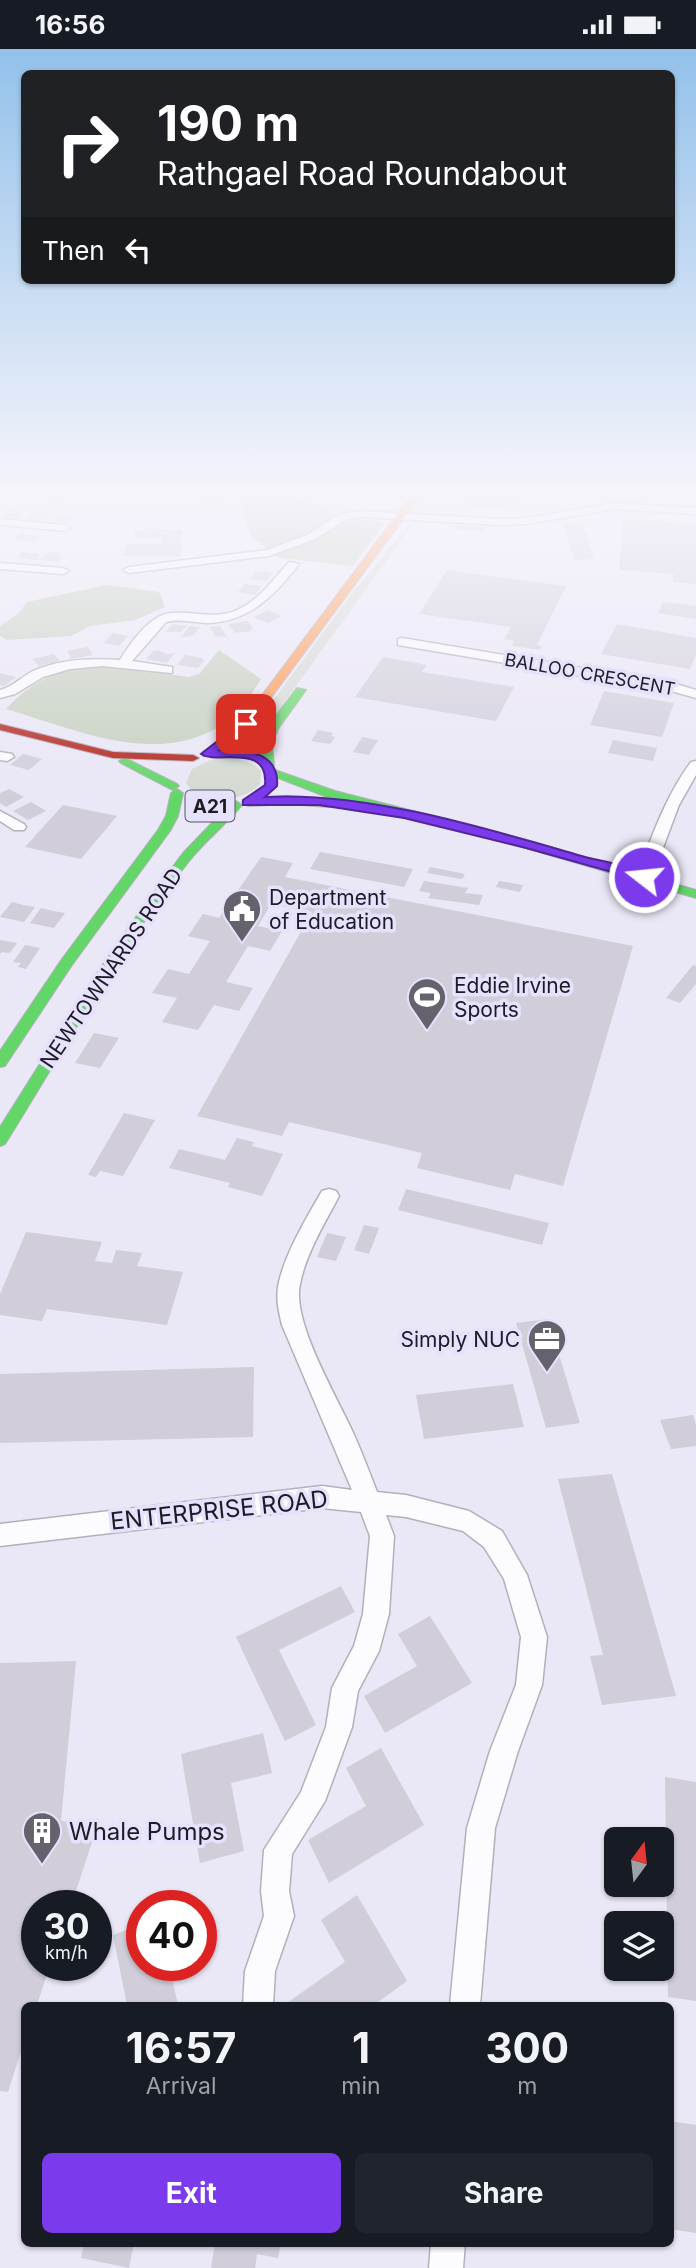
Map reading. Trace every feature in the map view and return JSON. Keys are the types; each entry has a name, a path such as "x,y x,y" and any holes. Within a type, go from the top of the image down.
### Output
{"main road":[{"name":"A21","path":"312,676 273,729 267,744 271,786 265,793 242,804 202,804 175,790 174,772 246,724 346,592"},
{"path":"0,727 113,755 242,754 270,769 331,794 530,845 696,894"},
{"path":"113,755 175,790"},
{"name":"NEWTOWNARDS ROAD","path":"0,1062 68,962 164,831 172,816 175,790"},
{"path":"242,804 287,800 404,814"},
{"name":"NEWTOWNARDS ROAD","path":"0,1140 106,970 148,910 187,856 242,804"}],"street":[{"path":"125,662 132,650 166,617 228,617 253,608 268,592"},
{"name":"BALLOO CRESCENT","path":"402,642 673,687 696,694"},
{"path":"0,694 7,693 38,674 82,664 125,662 167,670"},
{"path":"644,877 670,806 680,786 696,765"},
{"path":"1,816 19,827"},
{"path":"258,2002 260,1971 279,1916 275,1891 278,1850 311,1801 339,1727 345,1688 366,1651 376,1614 382,1536 344,1438 293,1325 288,1304 289,1284 307,1238 329,1196"},
{"name":"ENTERPRISE ROAD","path":"0,1535 322,1497 368,1500 430,1510 469,1522 493,1539 515,1575 534,1637 529,1685 481,1828 465,2002"},
{"path":"446,2268 448,2247"}],"shaded area":[{"path":"354,592 364,592 267,726 263,725 275,704 258,725 255,725"},
{"path":"224,758 253,764 261,771 260,784 244,795 212,799 193,791 186,783 192,769 211,760"}],"green space":[{"path":"76,592 156,592 159,592 165,607 135,620 90,626 71,636 7,640 0,636 0,626 19,613 27,602"},
{"path":"219,650 261,679 240,710 214,730 186,740 156,744 126,742 65,728 6,709 26,690 69,670 114,667 188,677 199,674"}],"building":[{"path":"238,592 258,592 255,595"},
{"path":"433,592 563,592 537,645 542,646 540,650 512,646 514,641 504,639 511,627 419,614"},
{"path":"663,602 696,606 696,619 658,613"},
{"path":"267,610 281,616 268,623 254,617"},
{"path":"247,621 254,629 250,629 252,631 235,633 228,624"},
{"path":"173,624 187,626 181,632 165,632"},
{"path":"617,624 696,638 696,655 690,669 601,654"},
{"path":"190,626 200,627 193,636 181,637"},
{"path":"220,626 227,637 215,636 210,627"},
{"path":"113,633 128,636 119,646 104,643"},
{"path":"88,647 93,655 71,659 67,651"},
{"path":"153,651 167,654 175,653 167,663 146,659"},
{"path":"54,654 60,661 39,666 32,659"},
{"path":"185,655 205,660 198,668 177,665"},
{"path":"383,657 427,665 422,672 514,687 496,721 355,697"},
{"path":"0,673 16,677 4,686 0,685"},
{"path":"604,691 674,703 662,737 590,725"},
{"path":"318,730 333,733 331,736 335,737 330,744 311,741"},
{"path":"362,737 378,740 369,755 353,752"},
{"path":"613,740 657,748 653,761 608,753"},
{"path":"23,754 42,759 29,770 10,765"},
{"path":"9,789 24,797 6,807 0,803 0,793"},
{"path":"31,802 46,811 28,820 13,811"},
{"path":"63,805 117,816 81,859 25,847"},
{"path":"320,852 413,869 404,887 310,869"},
{"name":"Eddie Irvine Sports","path":"261,857 293,863 285,877 633,946 563,1186 515,1174 510,1190 417,1168 422,1153 289,1122 282,1136 197,1116 312,912 271,904 258,926 282,931 270,951 248,946 226,982 253,988 239,1011 214,1005 198,1030 162,1022 177,998 152,993 168,969 189,974 210,941 188,936 203,914 219,918"},
{"path":"430,867 465,874 462,879 427,873"},
{"path":"424,881 468,888 465,893 483,895 479,905 428,898 431,893 419,891"},
{"path":"499,881 523,885 520,892 496,887"},
{"path":"12,902 35,907 24,922 0,917"},
{"path":"41,908 65,913 54,928 30,923"},
{"path":"0,940 17,943 10,953 0,954"},
{"path":"25,945 40,948 26,969 18,967 21,963 13,962"},
{"path":"693,965 696,966 696,984 680,1003 666,998"},
{"path":"94,1033 119,1038 100,1068 75,1063"},
{"path":"124,1113 155,1120 123,1176 100,1171 96,1177 88,1175"},
{"path":"237,1138 254,1142 252,1146 283,1154 262,1196 228,1187 230,1183 169,1168 179,1149 225,1160"},
{"path":"406,1189 549,1223 542,1245 398,1210"},
{"path":"364,1225 379,1228 369,1254 354,1250"},
{"path":"26,1232 102,1242 95,1261 112,1263 116,1250 142,1253 137,1266 183,1272 167,1325 47,1309 42,1321 0,1315 0,1294"},
{"path":"327,1233 346,1237 336,1261 317,1257"},
{"name":"Simply NUC","path":"548,1319 580,1423 546,1428 516,1323"},
{"path":"254,1367 253,1437 0,1443 0,1374"},
{"path":"513,1384 524,1427 424,1439 416,1395"},
{"path":"693,1415 696,1446 671,1449 660,1420"},
{"path":"612,1474 676,1696 602,1705 590,1656 603,1655 558,1479"},
{"path":"341,1586 355,1612 279,1650 316,1725 285,1741 236,1637"},
{"path":"430,1616 472,1683 385,1733 364,1696 417,1666 398,1634"},
{"name":"Whale Pumps","path":"76,1661 61,1821 98,1824 76,1890 21,1890 21,1981 45,1981 38,2002 21,2002 21,2051 8,2092 0,2091 0,1663"},
{"path":"263,1733 272,1773 231,1783 244,1851 200,1863 181,1754"},
{"path":"381,1748 424,1825 329,1883 308,1840 366,1806 346,1768"},
{"path":"665,1777 696,1782 696,2001 668,1997 668,1981 674,1981 674,1911 667,1911 667,1897 674,1897 674,1827 666,1827"},
{"path":"357,1895 407,1981 378,2002 288,2002 345,1962 321,1920"},
{"path":"126,1930 126,1981 173,1981 177,2002 126,2002 113,1935"},
{"path":"674,2122 696,2125 696,2233 674,2230"},
{"path":"83,2247 133,2247 129,2268 81,2258"},
{"path":"214,2247 280,2247 278,2258 257,2254 255,2268 211,2268"}],"traffic: fast":[{"path":"268,765 266,744 273,729 301,690"},
{"path":"125,761 173,786"},
{"path":"272,772 331,794 530,845 696,894"},
{"path":"0,1062 67,962 164,831 172,816 177,793"},
{"path":"0,1140 106,970 148,910 187,856 236,805"}],"traffic: slow":[{"path":"207,754 246,724 345,592"},
{"path":"248,802 287,800 329,803"}],"traffic: jam":[{"path":"0,727 113,755 193,758"}],"place":[{"name":"Department of Education","path":"242,943"},
{"name":"Eddie Irvine Sports","path":"427,1031"},
{"name":"Simply NUC","path":"547,1373"},
{"name":"Whale Pumps","path":"42,1865"}],"route":[{"path":"246,724 207,754 235,752 260,759 268,765 273,779 271,786 258,798 248,802 319,802 404,814 644,877"}]}
